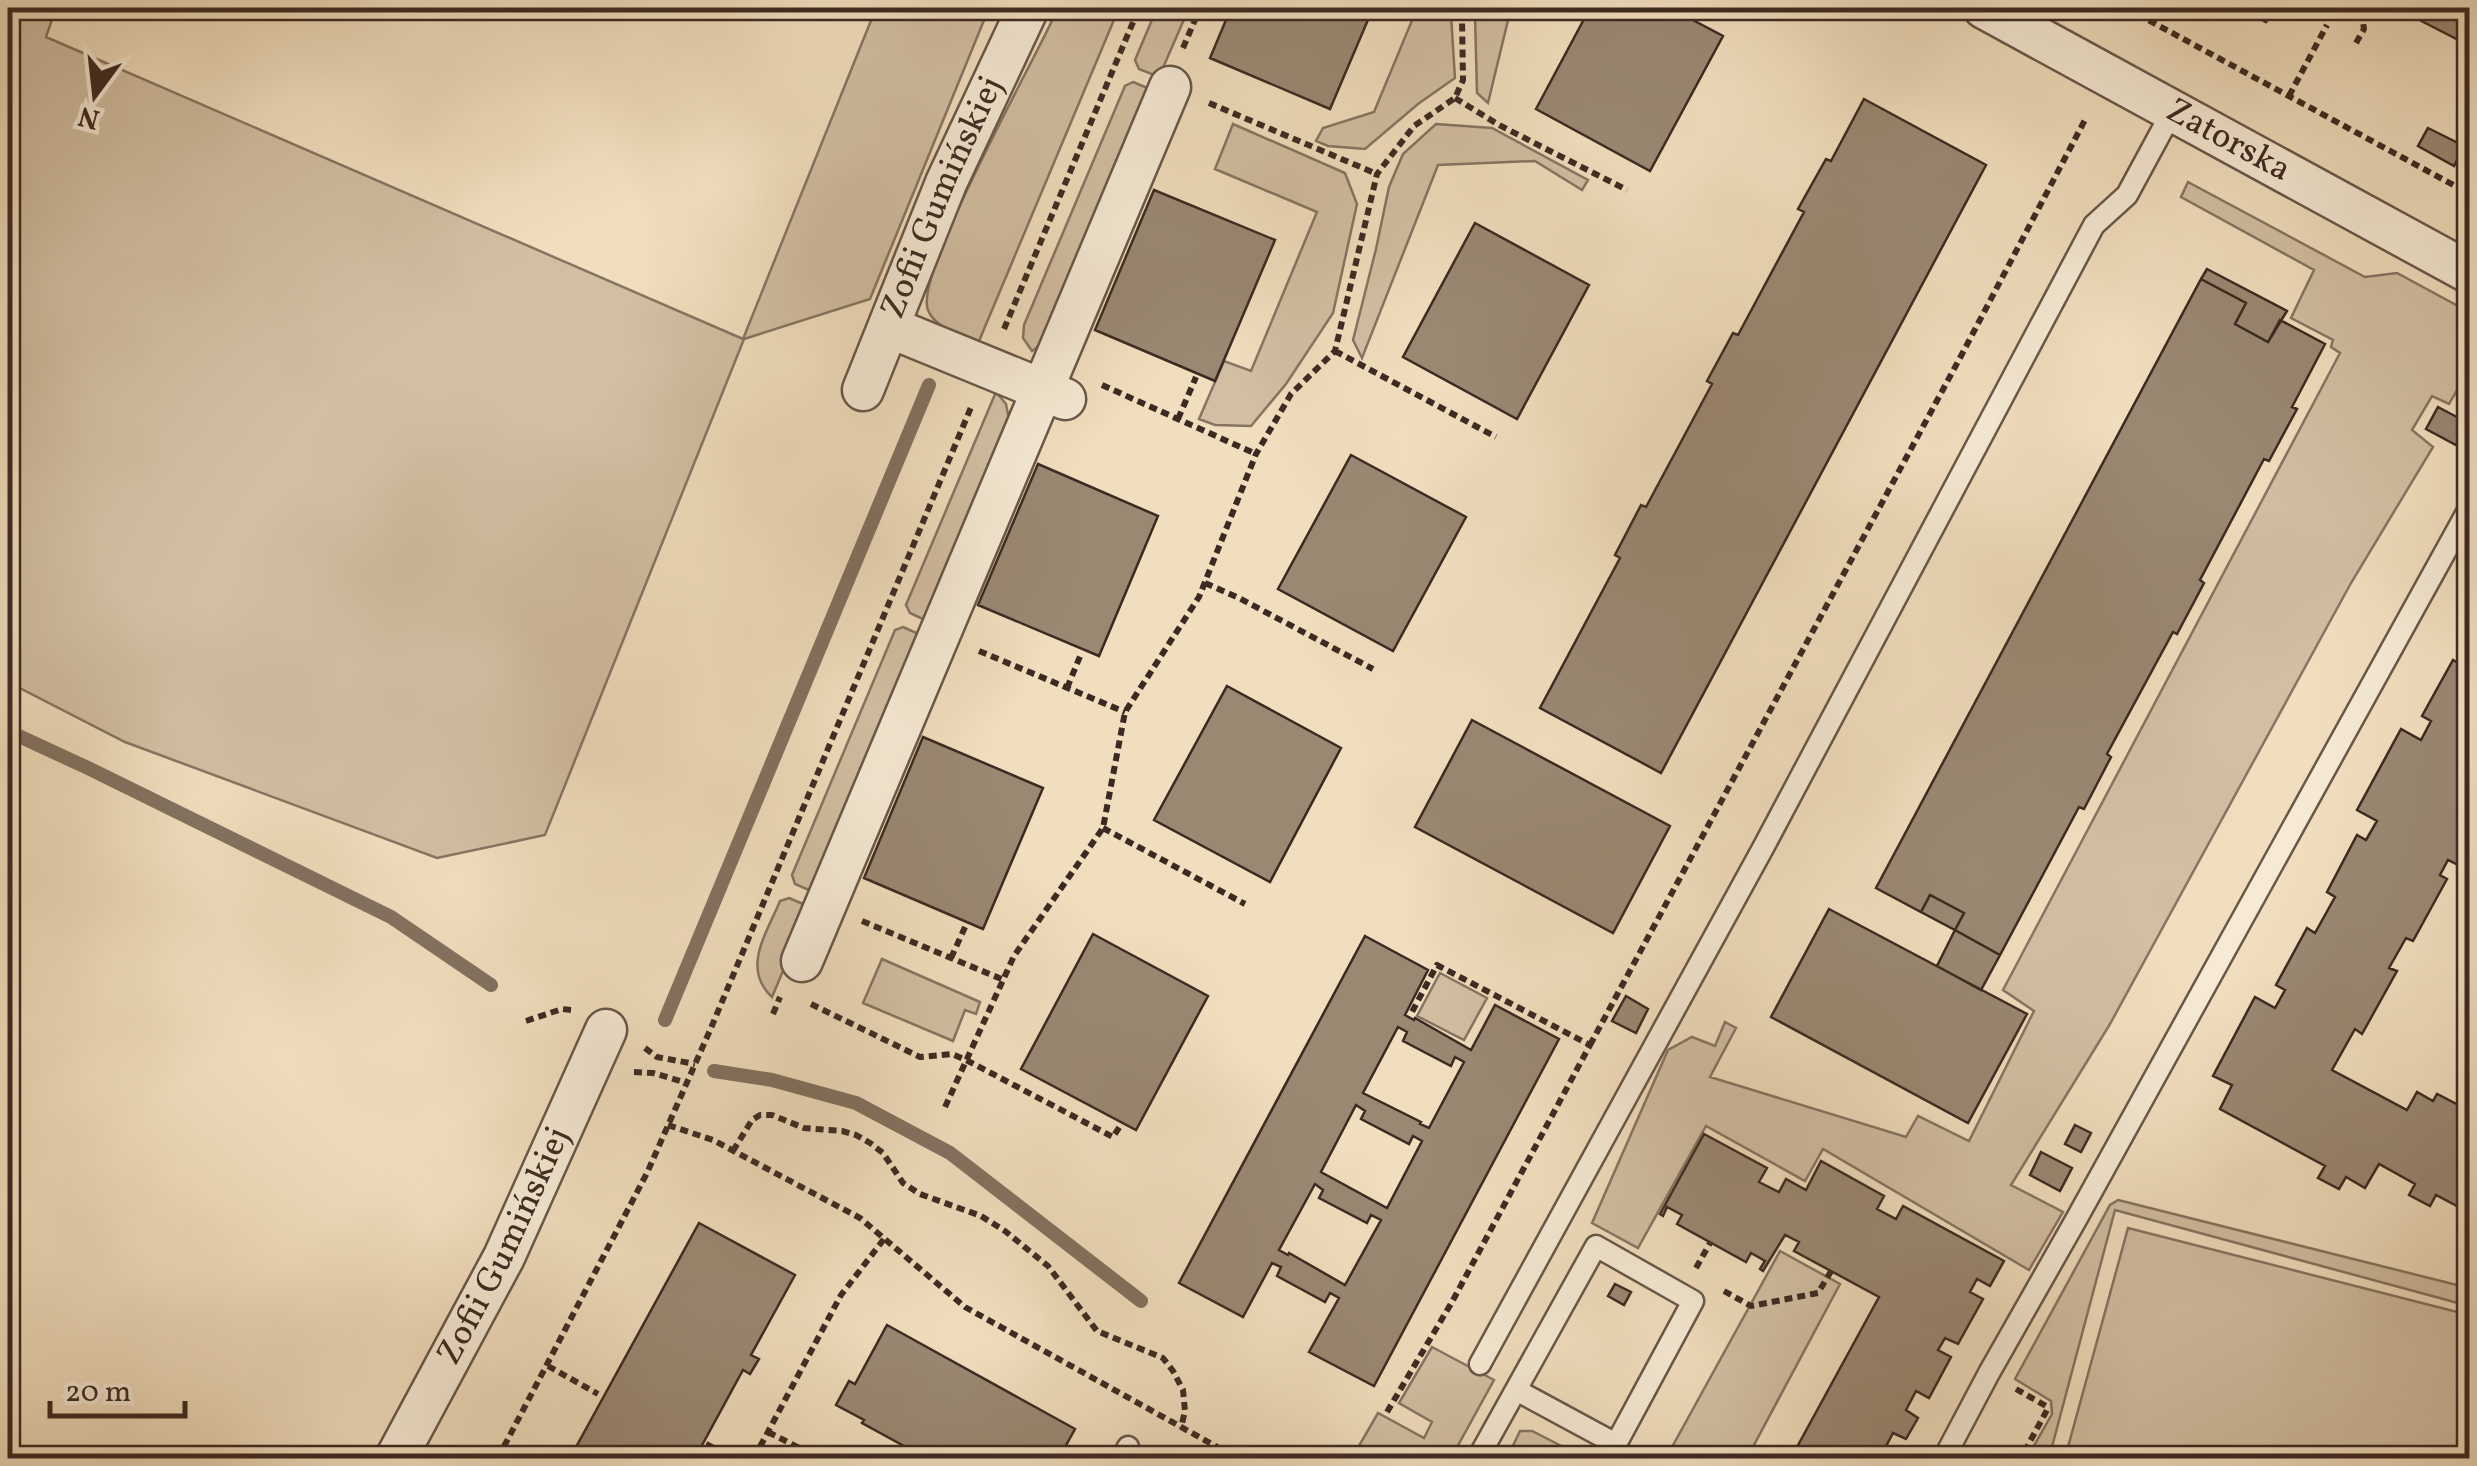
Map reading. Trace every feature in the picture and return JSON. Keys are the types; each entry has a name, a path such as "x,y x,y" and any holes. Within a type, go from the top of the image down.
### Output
{"street":[{"name":"Zofii Gumińskiej","path":"863,390 946,182 1028,8"},
{"name":"Zatorska","path":"1984,8 2470,273"},
{"path":"801,980 1054,395 1170,88"},
{"path":"889,327 1054,395"},
{"name":"Zofii Gumińskiej","path":"396,1458 504,1257 606,1030"}],"lane":[{"path":"1480,1364 1763,848 2094,225 2127,195 2173,110"},
{"path":"1944,1458 2470,508"},
{"path":"1478,1458 1596,1246 1693,1300 1616,1444 1516,1390"}],"path":[{"path":"498,1458 647,1173 1139,8"},
{"path":"944,1107 1014,956 1103,828 1125,712 1199,598 1256,454 1291,394 1336,351 1377,174 1414,126 1455,98 1463,80 1462,18 1468,8"},
{"path":"2126,8 2470,194"},
{"path":"2153,8 2153,21"},
{"path":"2356,43 2364,29 2361,8"},
{"path":"2289,96 2327,26"},
{"path":"1455,98 1626,190"},
{"path":"1226,111 1377,174"},
{"path":"1387,1412 1452,1302 2086,118"},
{"path":"1336,351 1496,438"},
{"path":"1178,419 1196,378"},
{"path":"1122,393 1256,454"},
{"path":"1205,583 1373,669"},
{"path":"974,648 1125,712"},
{"path":"1066,688 1081,654"},
{"path":"1103,828 1245,904"},
{"path":"952,958 966,925"},
{"path":"880,928 1004,980"},
{"path":"1412,1012 1437,965 1590,1045"},
{"path":"801,980 920,1057 952,1054 1113,1137 1120,1126"},
{"path":"733,1151 746,1126 760,1115 772,1115 804,1128 842,1131 870,1143 883,1153 903,1183 920,1194 981,1216 1038,1258 1097,1331 1162,1358 1182,1390 1181,1428"},
{"path":"668,1125 713,1140 860,1218 965,1307 1237,1458"},
{"path":"754,1458 841,1295 884,1239"},
{"path":"1722,1289 1751,1306 1818,1293 1833,1268"},
{"path":"548,1366 598,1394"},
{"path":"1988,1374 2046,1406 2021,1458"},
{"path":"768,1432 818,1458"},
{"path":"706,1444 733,1458"},
{"path":"897,1458 903,1448"}],"shaded area":[{"path":"8,8 56,8 46,37 743,339 876,8 989,8 870,299 744,339 545,835 437,858 125,742 8,682"},
{"path":"1058,8 1119,8 979,341 937,322 928,310 928,289 957,211"},
{"path":"1157,8 1189,8 1159,77 1139,69 1135,60"},
{"path":"1430,8 1455,8 1451,15 1455,78 1365,149 1328,146 1316,141 1323,128 1374,112 1413,18"},
{"path":"1481,8 1514,8 1488,103 1477,93 1475,15"},
{"path":"1133,82 1150,89 1043,343 1032,351 1023,338 1024,325 1125,86"},
{"path":"1233,124 1345,173 1357,204 1333,313 1286,384 1251,426 1215,425 1199,419 1224,361 1251,371 1317,212 1215,169"},
{"path":"1436,124 1492,128 1588,180 1582,190 1535,161 1438,165 1362,358 1353,340 1389,187 1403,154"},
{"path":"2188,182 2365,277 2397,273 2469,312 2469,370 2449,404 2432,396 2412,430 2433,447 2351,583 2110,1024 2011,1185 2063,1212 2029,1270 1823,1149 1805,1181 1706,1126 1638,1248 1592,1223 1668,1050 1692,1037 1715,1046 1725,1022 1736,1028 1710,1077 1906,1137 1918,1116 1969,1141 2034,1011 2003,990 2340,353 2331,347 2333,340 2291,318 2314,270 2181,197"},
{"path":"996,392 1006,404 1009,419 927,621 910,613 906,605"},
{"path":"903,627 923,636 816,893 795,884 792,875 895,630"},
{"path":"789,898 810,907 772,997 763,986 757,962 780,901"},
{"path":"882,959 980,1002 976,1014 965,1010 953,1041 863,1003"},
{"path":"1440,973 1487,998 1464,1040 1417,1016"},
{"path":"2118,1200 2469,1288 2469,1306 2115,1210 2049,1458 2027,1458 2052,1414 2051,1401 2015,1379 2110,1205"},
{"path":"2128,1228 2469,1315 2469,1458 2065,1458"},
{"path":"1780,1251 1840,1284 1747,1458 1666,1458"},
{"path":"1432,1347 1494,1380 1451,1458 1352,1458 1378,1413 1424,1438 1432,1422 1399,1403"},
{"path":"1520,1431 1532,1431 1585,1458 1507,1458"}],"building":[{"path":"1231,8 1373,8 1330,109 1210,58"},
{"path":"1590,8 1670,8 1723,36 1650,171 1536,109"},
{"path":"2238,8 2274,8 2266,22"},
{"path":"2409,8 2470,8 2470,46 2406,13"},
{"path":"1864,99 1986,165 1661,773 1540,708 1620,558 1615,555 1641,505 1646,507 1712,384 1707,381 1733,333 1738,335 1804,212 1798,209 1826,159 1831,161"},
{"path":"2428,128 2464,146 2454,166 2418,146"},
{"path":"1154,190 1275,240 1215,381 1095,330"},
{"path":"1475,223 1589,285 1517,419 1403,357"},
{"path":"2207,269 2287,311 2268,342 2235,324 2246,303 2201,279"},
{"path":"2201,279 2246,303 2235,324 2268,342 2280,320 2325,344 2292,407 2297,409 2269,461 2264,459 2200,580 2204,583 2177,634 2173,632 2107,754 2111,757 2084,809 2079,807 2000,955 1955,930 1964,913 1930,895 1921,912 1876,888"},
{"path":"2438,407 2468,423 2456,445 2426,429"},
{"path":"1351,455 1466,517 1393,651 1278,589"},
{"path":"1038,464 1158,516 1099,656 978,605"},
{"path":"2470,651 2470,871 2448,860 2440,875 2447,879 2413,941 2406,938 2389,968 2397,971 2362,1034 2355,1029 2332,1070 2407,1110 2417,1092 2433,1101 2437,1094 2470,1111 2470,1213 2436,1195 2430,1206 2409,1195 2415,1184 2379,1164 2365,1188 2346,1177 2339,1189 2318,1178 2325,1166 2220,1109 2232,1085 2213,1076 2255,997 2275,1008 2285,990 2276,985 2307,928 2315,933 2335,897 2327,892 2357,835 2366,840 2377,821 2357,810 2401,729 2421,740 2431,721 2422,716 2453,660 2462,665"},
{"path":"1227,686 1341,748 1270,882 1154,820"},
{"path":"1472,720 1670,826 1613,933 1415,827"},
{"path":"923,737 1043,788 983,929 864,878"},
{"path":"1930,895 1964,913 1955,930 1921,912"},
{"path":"1829,909 2027,1014 1968,1123 1771,1017"},
{"path":"1955,930 2000,955 1981,990 1937,966"},
{"path":"1093,934 1208,996 1136,1130 1021,1069"},
{"path":"1365,936 1428,970 1405,1015 1414,1020 1471,1050 1495,1005 1559,1039 1374,1386 1309,1352 1339,1298 1330,1293 1325,1302 1277,1276 1281,1267 1272,1263 1243,1317 1179,1283","holes":["1398,1027 1407,1032 1403,1041 1451,1066 1455,1057 1464,1062 1429,1128 1363,1093","1356,1105 1365,1111 1361,1119 1409,1144 1413,1136 1422,1141 1387,1208 1321,1172","1315,1184 1323,1190 1319,1198 1367,1223 1371,1215 1381,1220 1345,1285 1279,1250"]},
{"path":"1626,996 1648,1009 1636,1033 1612,1021"},
{"path":"2075,1125 2091,1133 2081,1152 2065,1144"},
{"path":"1704,1134 1767,1168 1759,1182 1779,1192 1786,1179 1806,1190 1821,1161 1884,1196 1877,1209 1896,1219 1903,1206 2004,1261 1990,1286 1977,1279 1970,1292 1983,1299 1958,1344 1945,1338 1938,1350 1951,1357 1929,1398 1916,1391 1906,1410 1918,1418 1906,1439 1893,1433 1883,1452 1894,1458 1791,1458 1879,1297 1794,1251 1799,1242 1785,1235 1763,1271 1760,1269 1765,1261 1751,1253 1746,1262 1677,1224 1682,1215 1667,1207 1663,1216 1660,1214"},
{"path":"2041,1152 2072,1168 2060,1191 2030,1175"},
{"path":"699,1223 795,1275 751,1355 759,1359 750,1374 743,1370 695,1458 570,1458"},
{"path":"1615,1284 1631,1292 1624,1305 1608,1296"},
{"path":"887,1325 1075,1429 1059,1458 926,1458 836,1405 849,1381 855,1384"}],"waterway":[{"path":"665,1020 929,385"},
{"path":"8,731 391,917 491,985"},
{"path":"714,1071 772,1080 856,1103 950,1153 1141,1301"}]}
